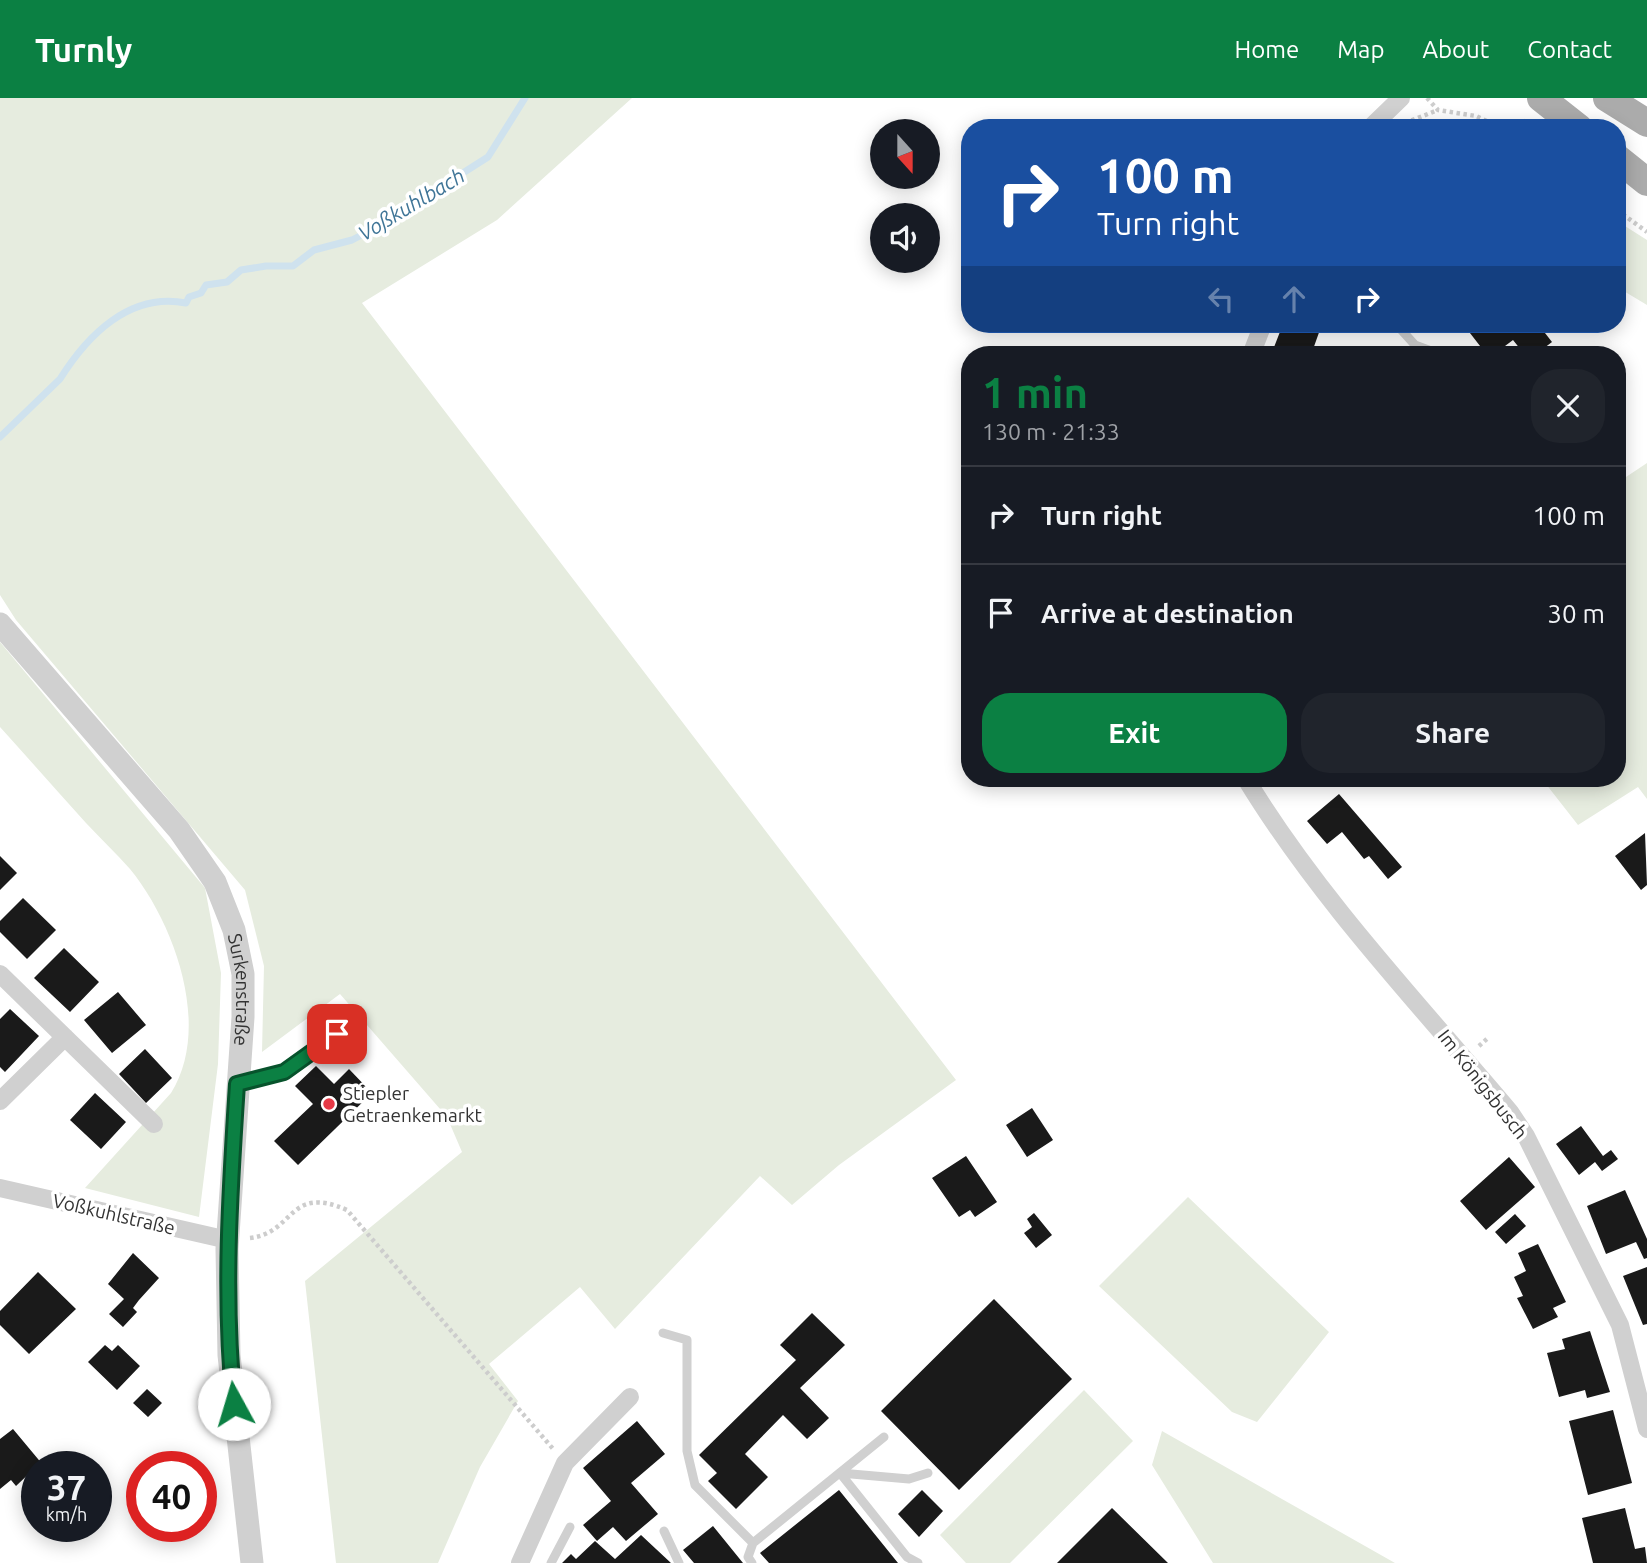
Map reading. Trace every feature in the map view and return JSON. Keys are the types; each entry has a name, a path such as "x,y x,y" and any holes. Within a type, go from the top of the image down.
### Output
{"main road":[{"path":"1541,98 1568,119"},
{"path":"1607,98 1647,123"},
{"path":"1634,98 1647,117"},
{"path":"1626,165 1647,182"}],"street":[{"path":"1379,119 1401,98"},
{"name":"Surkenstraße","path":"0,624 180,830 215,882 234,930 243,974 228,1240 229,1355 252,1563"},
{"name":"Im Königsbusch","path":"1251,787 1271,820 1331,900 1502,1103 1526,1136 1620,1325 1647,1429"},
{"path":"0,974 154,1124"},
{"path":"0,1101 65,1037"},
{"name":"Voßkuhlstraße","path":"0,1188 228,1240"},
{"path":"520,1563 565,1463 630,1397"}],"lane":[{"path":"1404,333 1418,346"},
{"path":"237,1084 284,1072 337,1034"},
{"path":"663,1333 687,1340 687,1451 695,1485 753,1543"},
{"path":"752,1563 748,1557 753,1543 884,1437"},
{"path":"840,1473 909,1479 928,1473"},
{"path":"840,1473 907,1557 918,1563"},
{"path":"551,1563 570,1527"},
{"path":"664,1531 678,1563"}],"path":[{"path":"1427,98 1438,110"},
{"path":"1413,119 1438,110 1482,119"},
{"path":"1626,217 1647,232"},
{"path":"228,1240 264,1237 306,1202 328,1202 347,1210 565,1463"}],"shaded area":[{"path":"0,98 632,98 497,220 362,303 956,1080 839,1165 792,1205 760,1176 615,1329 580,1287 489,1364 518,1401 480,1467 438,1563 336,1563 305,1281 462,1152 447,1117 340,994 262,1052 264,966 245,890 16,620 0,595"},
{"path":"1626,227 1647,240 1647,305 1626,292"},
{"path":"1647,463 1647,799 1638,787 1578,825 1548,787 1626,787 1626,477"},
{"path":"0,642 205,888 221,973 218,1064 199,1217 85,1188 171,1093 183,1067 188,1038 188,1008 174,947 146,892 130,869 0,727"},
{"path":"1188,1197 1329,1332 1257,1422 1232,1412 1099,1286"},
{"path":"1084,1390 1133,1441 1010,1563 966,1563 940,1535"},
{"path":"1162,1431 1395,1563 1213,1563 1152,1465"}],"building":[{"path":"1280,333 1319,333 1314,346 1274,346"},
{"path":"1470,333 1545,333 1552,342 1547,346 1518,346 1513,340 1505,346 1480,346"},
{"path":"1339,794 1402,867 1388,879 1369,856 1364,859 1342,832 1327,844 1307,821"},
{"path":"1645,833 1647,885 1641,890 1615,856"},
{"path":"0,856 17,873 0,890"},
{"path":"23,898 56,930 27,959 0,932 0,921"},
{"path":"64,948 99,982 70,1012 34,978"},
{"path":"118,992 146,1025 112,1053 84,1020"},
{"path":"10,1009 39,1036 5,1072 0,1067 0,1019"},
{"path":"145,1049 172,1078 146,1103 119,1074"},
{"path":"316,1066 334,1084 349,1069 372,1093 298,1165 274,1141 313,1104 295,1086"},
{"path":"95,1093 126,1122 101,1149 70,1120"},
{"path":"1032,1108 1053,1140 1027,1157 1006,1125"},
{"path":"1581,1126 1603,1156 1611,1150 1618,1159 1602,1171 1595,1162 1579,1175 1556,1144"},
{"path":"966,1156 997,1202 975,1217 970,1210 959,1217 932,1178"},
{"path":"1509,1157 1535,1187 1486,1230 1460,1201"},
{"path":"1625,1190 1647,1239 1647,1258 1644,1259 1636,1242 1606,1254 1587,1206"},
{"path":"1034,1213 1052,1235 1036,1248 1024,1233 1032,1227 1027,1219"},
{"path":"1515,1214 1526,1226 1506,1244 1495,1232"},
{"path":"1538,1244 1566,1302 1553,1308 1558,1317 1533,1329 1517,1298 1523,1296 1514,1277 1526,1271 1518,1253"},
{"path":"133,1253 159,1278 133,1308 137,1312 123,1327 109,1314 124,1299 108,1284"},
{"path":"1647,1267 1647,1324 1643,1325 1623,1276"},
{"path":"38,1272 76,1309 29,1354 0,1325 0,1311"},
{"path":"994,1299 1072,1379 959,1490 881,1411"},
{"path":"812,1313 845,1345 800,1388 829,1418 807,1439 783,1415 745,1454 768,1477 736,1509 708,1481 717,1473 699,1455 796,1360 780,1345"},
{"path":"1590,1331 1610,1392 1587,1398 1585,1390 1559,1397 1547,1353 1565,1349 1562,1339"},
{"path":"105,1345 112,1351 118,1345 140,1366 117,1390 88,1362"},
{"path":"147,1389 162,1403 148,1417 133,1403"},
{"path":"1613,1410 1632,1483 1588,1495 1569,1421"},
{"path":"637,1421 665,1454 631,1483 658,1514 626,1541 613,1527 597,1541 583,1525 611,1501 583,1468"},
{"path":"13,1429 31,1451 21,1451 21,1481 16,1486 11,1480 0,1489 0,1439"},
{"path":"839,1490 898,1563 769,1563 760,1553"},
{"path":"922,1490 943,1511 919,1537 898,1514"},
{"path":"1112,1508 1168,1563 1057,1563"},
{"path":"1625,1508 1635,1549 1645,1547 1647,1563 1593,1563 1582,1518"},
{"path":"713,1526 743,1563 694,1563 683,1550"},
{"path":"641,1535 671,1563 562,1563 571,1554 576,1559 595,1541 615,1559"}],"waterway":[{"name":"Voßkuhlbach","path":"0,437 60,379 83,347 112,321 146,304 165,301 186,303 189,297 201,293 206,285 227,282 241,270 293,266 314,250 352,240 381,225 488,157 525,98"}],"place":[{"name":"Stiepler Getraenkemarkt","path":"329,1104"}],"route":[{"path":"234,1404 229,1355 227,1249 237,1084 284,1072 337,1034"}]}
